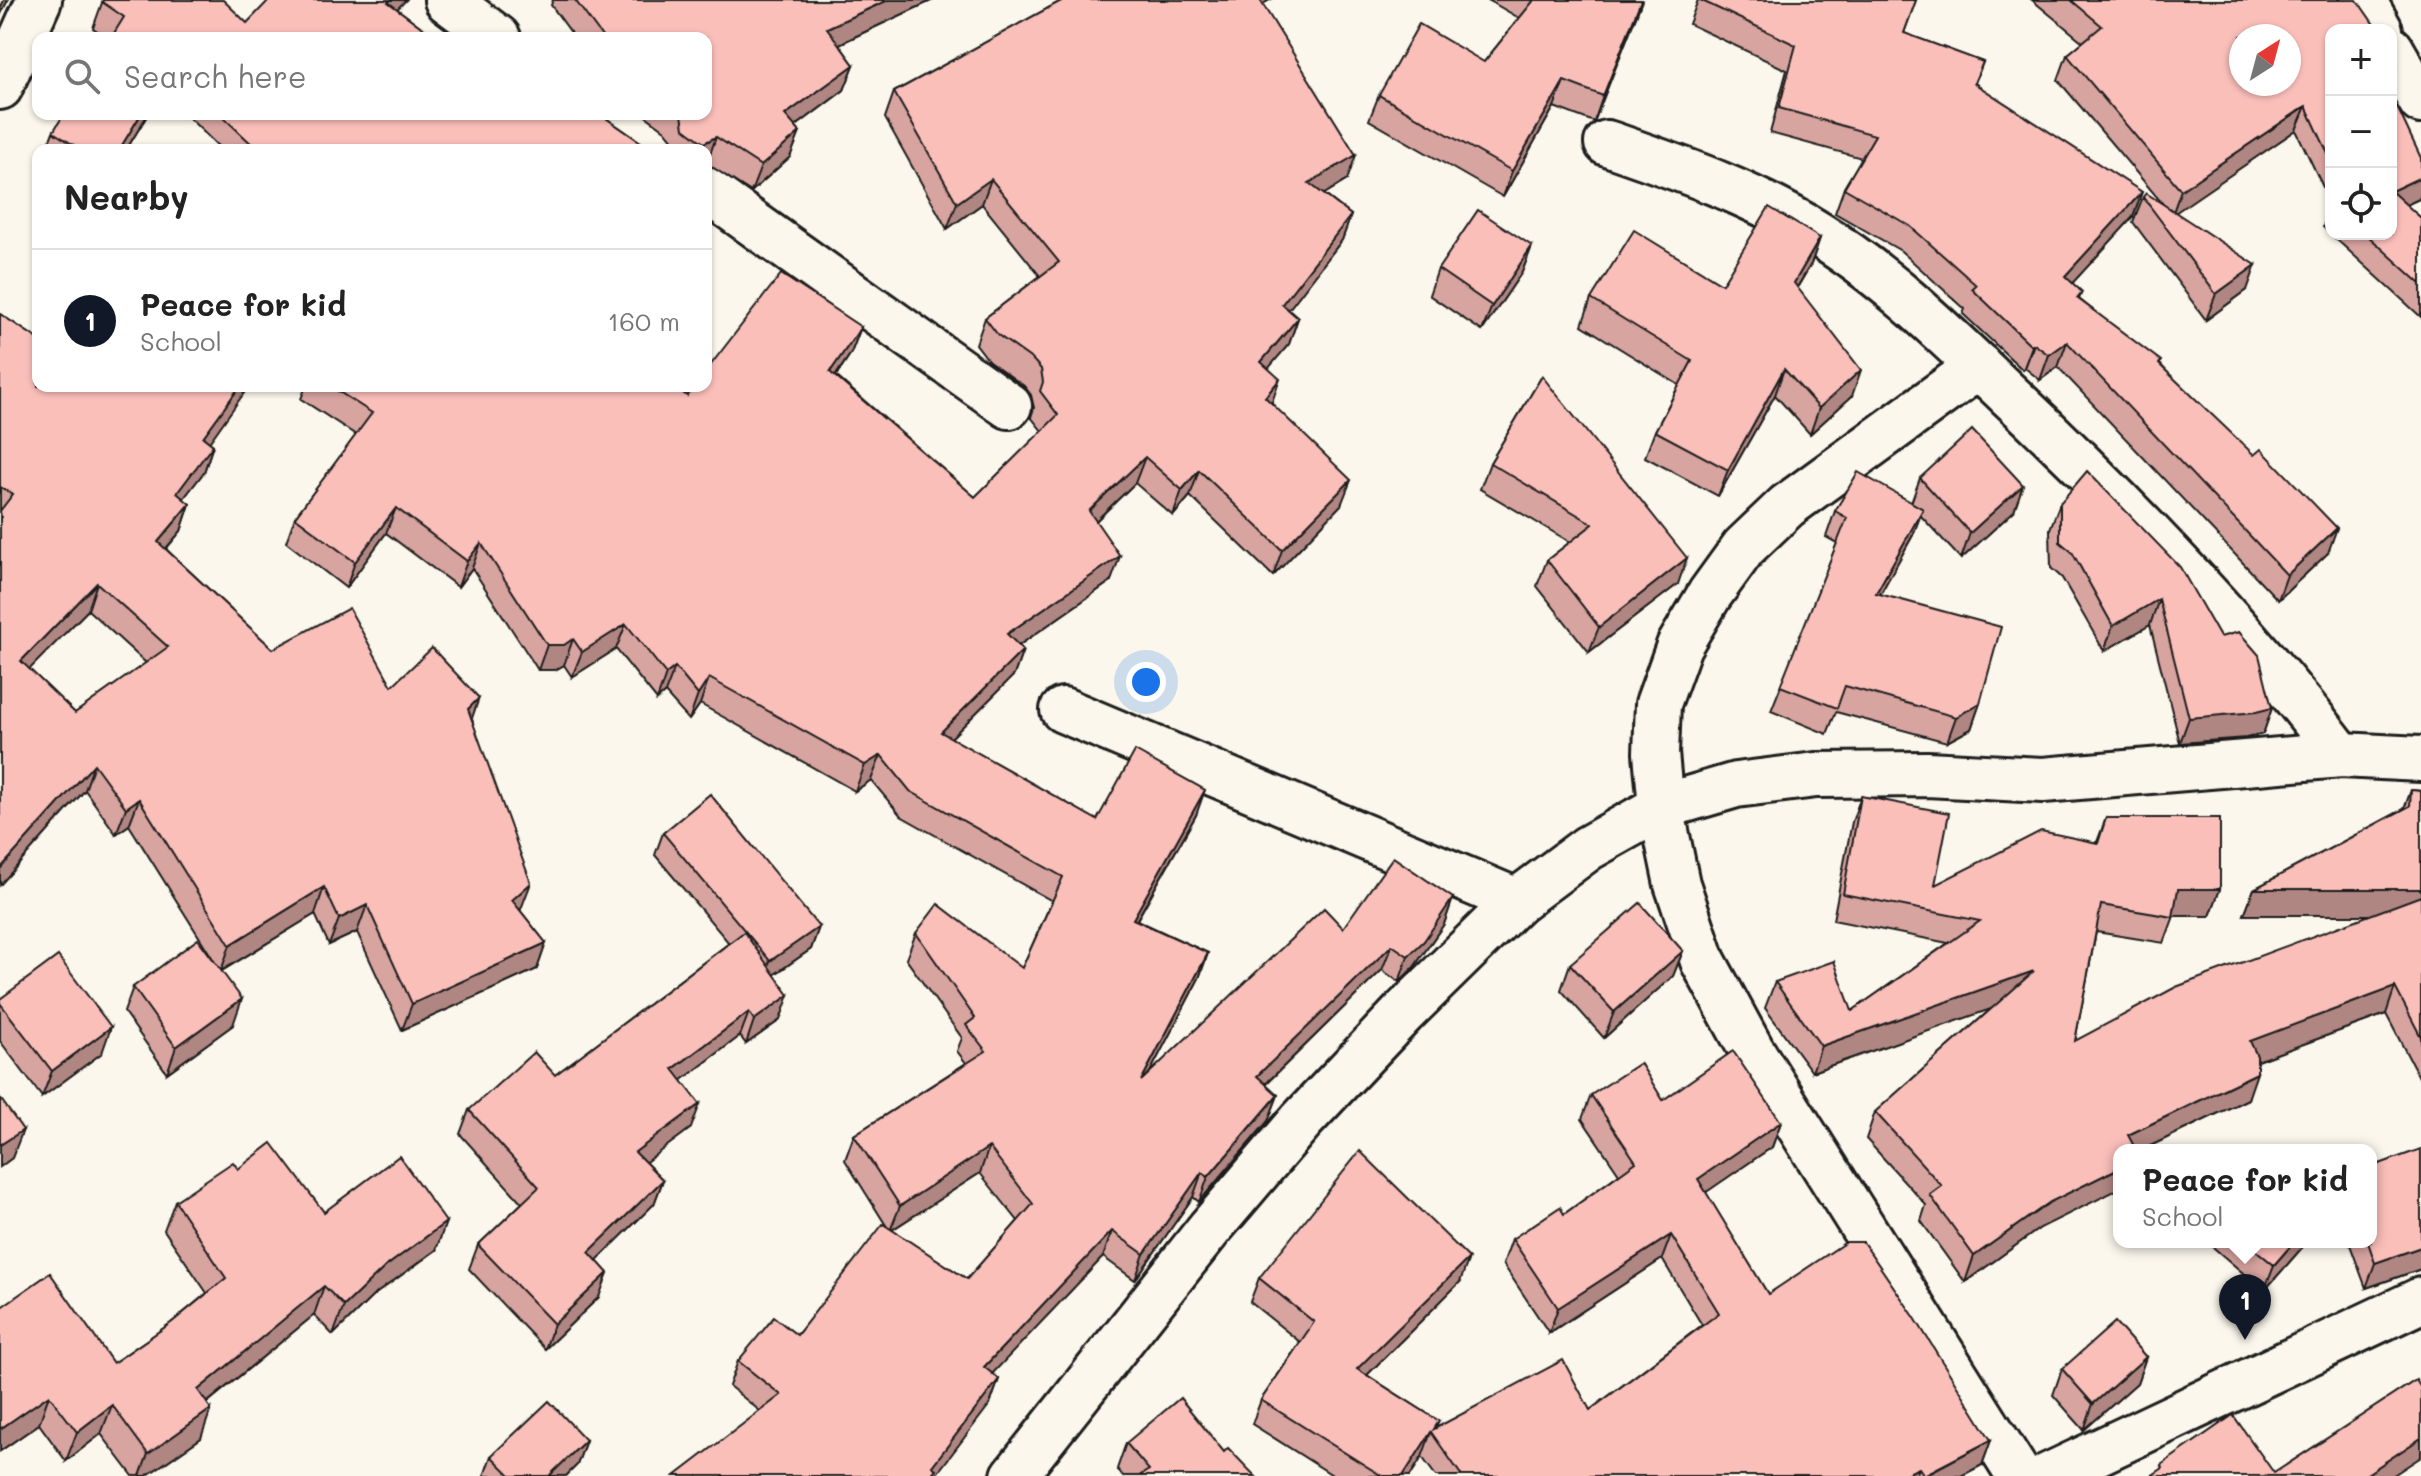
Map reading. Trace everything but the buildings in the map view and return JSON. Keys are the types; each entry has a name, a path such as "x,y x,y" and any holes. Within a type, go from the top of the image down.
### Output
{"street":[{"path":"0,87 39,0"},
{"path":"447,0 490,32"},
{"path":"2363,0 2377,24"},
{"path":"2397,59 2421,101"},
{"path":"1607,143 1687,171 1755,201 1817,233 1877,276 2060,443 2225,614 2288,686 2341,755"},
{"path":"712,194 1009,406"},
{"path":"1979,366 1787,506 1744,547 1710,594 1679,646 1658,704 1656,753 1661,807 1677,884 1703,961 1760,1064 2019,1476"},
{"path":"1063,710 1517,901"},
{"path":"1014,1476 1210,1228 1302,1120 1404,1012 1517,901 1588,848 1661,807 1736,785 1816,775 1927,774 2043,780 2341,755 2421,759"},
{"path":"2048,1476 2421,1300"}],"place":[{"name":"Peace for kid","path":"2245,1340"}]}
